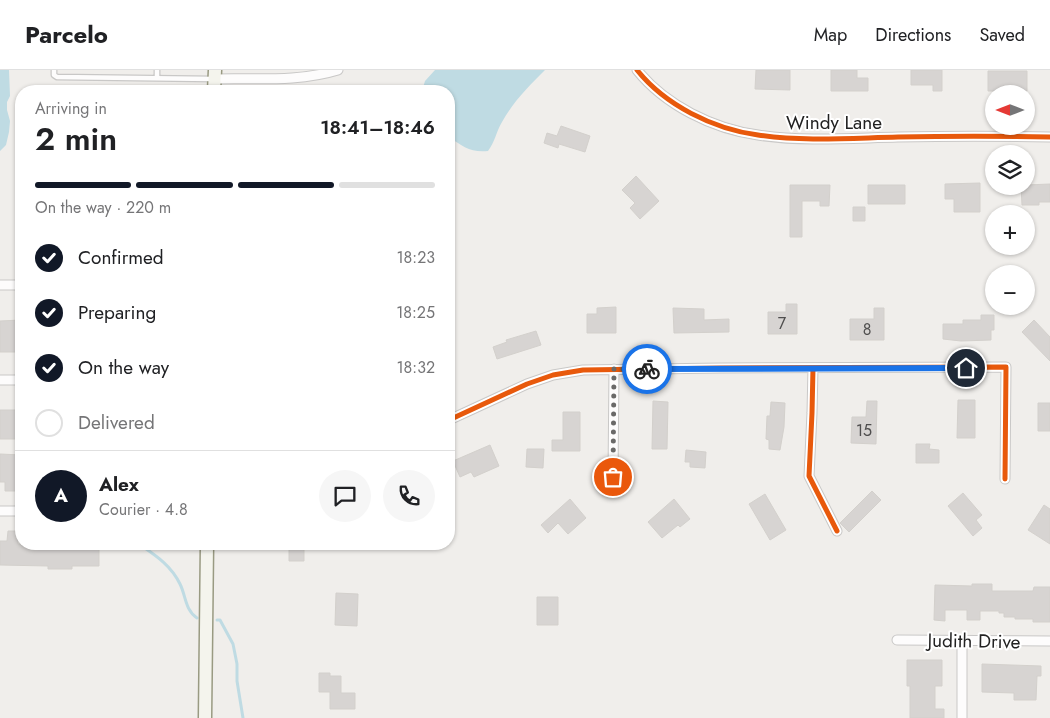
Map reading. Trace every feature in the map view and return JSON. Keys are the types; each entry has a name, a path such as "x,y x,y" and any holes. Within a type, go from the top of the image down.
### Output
{"main road":[{"path":"205,718 206,550"}],"street":[{"path":"215,80 292,78 323,75 338,70"},
{"name":"Windy Lane","path":"637,70 648,84 693,114 726,128 758,135 803,138 1050,137"},
{"path":"0,285 15,285"},
{"path":"455,417 527,384 583,370 1006,367 1005,479"},
{"path":"813,368 809,476 837,531"},
{"path":"613,477 614,369"},
{"path":"0,380 15,380"},
{"path":"0,511 15,511"},
{"name":"Judith Drive","path":"897,640 1050,641"},
{"path":"962,640 962,718"}],"lane":[{"path":"54,70 54,75 57,76 215,80"},
{"path":"157,70 157,78"}],"water":[{"path":"0,70 9,70 10,96 7,102 7,110 10,121 6,145 0,151"},
{"path":"435,70 545,70 527,88 506,115 488,151 477,151 467,148 455,141 455,85 424,85"}],"building":[{"path":"756,70 790,70 790,90 755,89"},
{"path":"831,70 857,70 857,78 868,78 868,91 831,91"},
{"path":"911,70 942,70 942,91 933,91 933,85 911,85"},
{"path":"988,71 1027,71 1027,85 988,85"},
{"path":"561,126 590,136 585,152 559,144 558,148 544,143 547,133 557,136"},
{"path":"636,176 659,201 640,219 630,208 635,203 622,190"},
{"path":"980,183 980,212 954,212 954,199 945,199 945,184"},
{"path":"1050,184 1050,202 1039,202 1039,205 1022,205 1021,195 1035,195 1035,185"},
{"path":"790,185 830,185 829,206 820,206 820,201 802,201 802,237 790,237"},
{"path":"868,185 905,185 905,204 868,204"},
{"path":"853,207 865,207 865,221 853,221"},
{"path":"786,304 797,304 797,334 768,334 768,312 786,312"},
{"path":"616,307 616,333 587,333 587,314 597,314 597,308"},
{"path":"673,308 704,309 704,320 729,319 729,332 674,333"},
{"path":"874,308 884,308 884,340 850,340 850,319 874,319"},
{"path":"981,315 994,315 994,330 991,330 991,340 961,341 943,339 943,324 963,324 963,320 981,320"},
{"path":"15,320 15,352 0,352 0,321"},
{"path":"1034,320 1050,337 1050,361 1022,332"},
{"path":"536,331 541,345 497,359 493,347 507,342 506,340"},
{"path":"958,400 975,400 975,438 957,438"},
{"path":"653,401 668,402 667,449 652,449"},
{"path":"867,401 877,401 876,444 851,443 852,417 866,417"},
{"path":"771,402 785,403 784,427 780,450 769,449 769,440 766,439 767,416 770,416"},
{"path":"1038,403 1050,403 1050,431 1038,431"},
{"path":"0,410 15,410 15,439 0,439"},
{"path":"563,412 580,412 580,451 552,451 552,440 563,440"},
{"path":"916,444 930,444 929,449 939,450 939,463 916,463"},
{"path":"490,445 499,466 474,477 471,472 460,477 455,466 455,460"},
{"path":"527,449 544,449 543,468 526,467"},
{"path":"686,450 706,452 705,468 690,467 690,462 685,462"},
{"path":"0,454 15,455 15,491 5,491 5,482 0,482"},
{"path":"872,491 881,500 849,532 840,523"},
{"path":"963,493 982,515 976,520 982,528 973,536 948,506"},
{"path":"765,494 786,530 770,540 749,504"},
{"path":"570,499 586,518 568,534 558,523 548,533 541,525"},
{"path":"674,499 690,519 680,527 678,525 662,538 648,522"},
{"path":"1044,505 1050,509 1050,544 1028,530"},
{"path":"8,531 15,531 15,550 99,550 99,566 72,566 72,569 48,569 48,566 0,565 0,541 7,541"},
{"path":"289,550 304,550 304,561 289,561"},
{"path":"972,584 992,584 992,591 1033,591 1034,587 1050,587 1050,622 1033,622 1033,619 1004,617 1004,613 999,613 999,611 980,611 980,620 967,620 967,610 945,610 945,621 934,620 935,585 972,586"},
{"path":"336,593 358,594 357,626 335,625"},
{"path":"537,597 558,597 558,625 537,625"},
{"path":"907,660 942,660 942,686 935,686 935,709 944,709 944,718 910,718 910,686 907,686"},
{"path":"982,664 1041,666 1041,676 1037,676 1036,700 1014,700 1014,693 982,692"},
{"path":"319,673 341,676 341,693 355,693 355,709 330,709 330,692 319,692"}],"waterway":[{"path":"148,550 172,571 180,584 190,611 197,618"},
{"path":"217,620 220,620 233,644 243,718"}],"cycle path":[{"path":"637,70 661,94 691,113 724,127 758,135 810,139 936,136 1050,137"},
{"path":"455,417 527,384 553,375 583,370 1006,367 1005,479"},
{"path":"813,368 809,476 837,531"}],"way so far":[{"path":"613,477 614,369 647,369"}],"route":[{"path":"647,369 966,368"}]}
